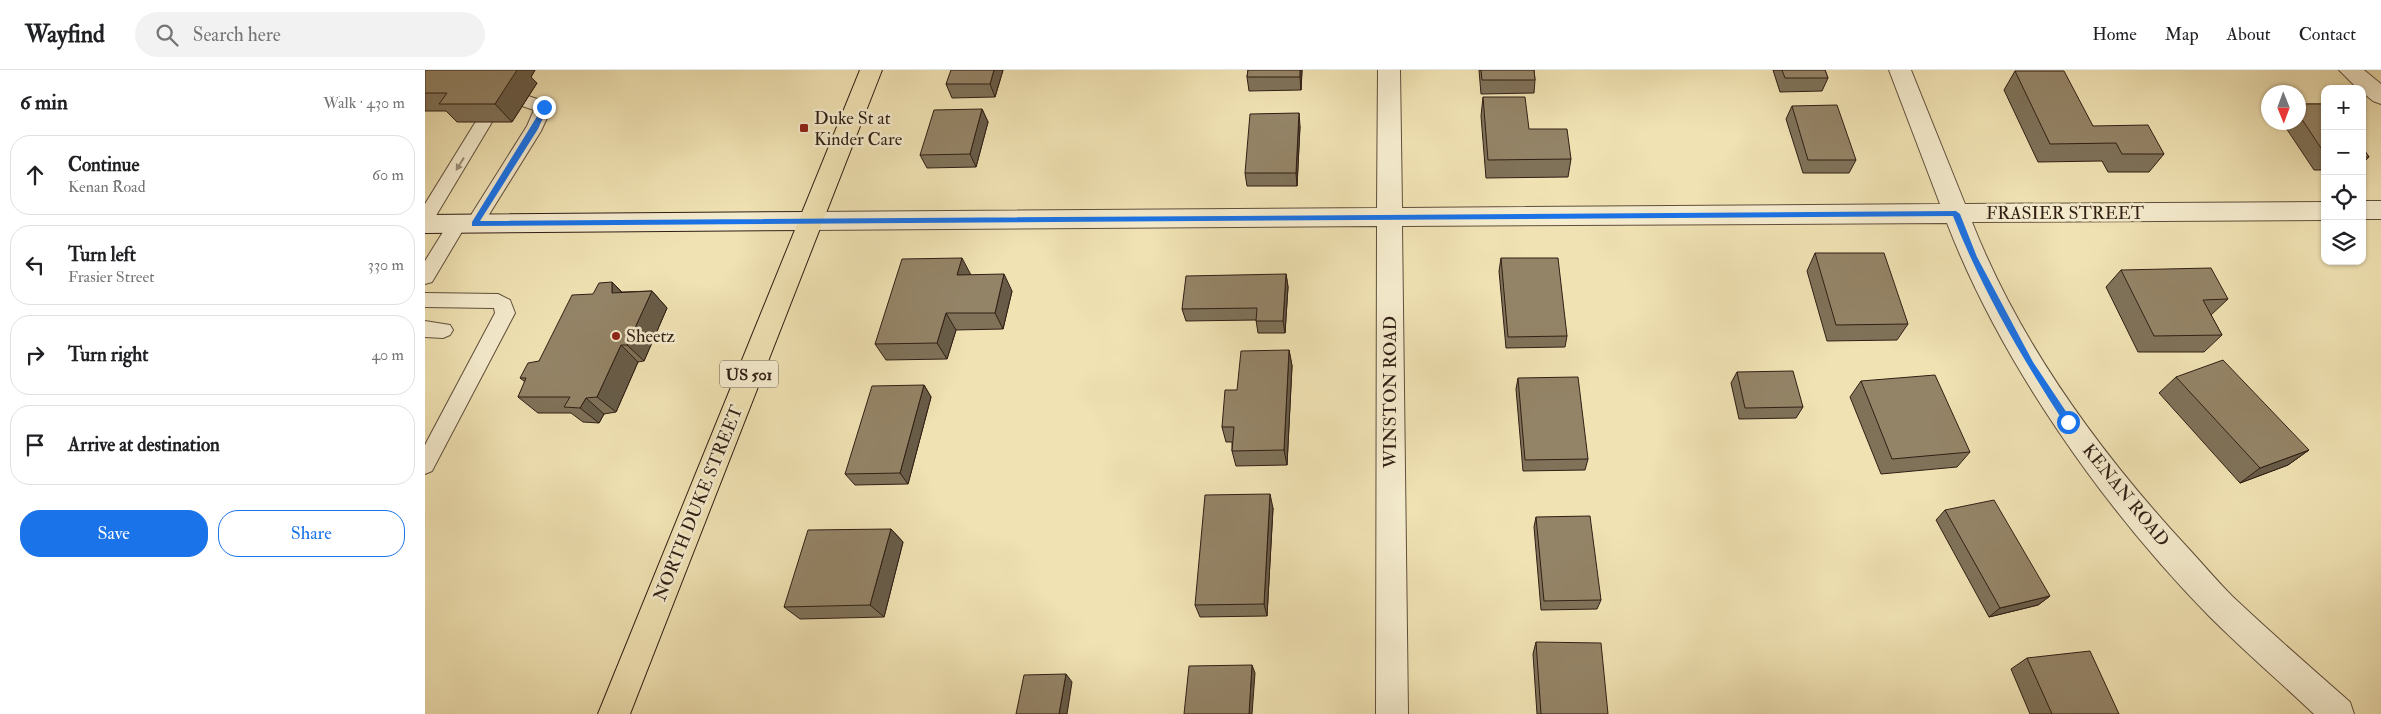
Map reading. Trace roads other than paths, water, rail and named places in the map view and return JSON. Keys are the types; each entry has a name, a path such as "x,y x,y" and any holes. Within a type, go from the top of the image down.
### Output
{"highway":[{"name":"NORTH DUKE STREET","path":"615,714 871,70"}],"street":[{"name":"WINSTON ROAD","path":"1389,70 1391,714"},
{"name":"KENAN ROAD","path":"1900,70 1973,257 2030,364 2068,422 2138,515 2220,605 2338,714"},
{"path":"2350,70 2381,96"},
{"name":"FRASIER STREET","path":"425,224 2321,210"},
{"path":"2366,210 2381,210"}],"lane":[{"path":"425,277 466,224 535,127 544,107 525,101"},
{"path":"425,219 484,122"},
{"path":"425,300 498,301 503,306 505,313 489,329 455,391 438,423 427,459"}],"place":[{"name":"Duke St at Kinder Care","path":"804,128"},
{"name":"Sheetz","path":"616,336"}]}
